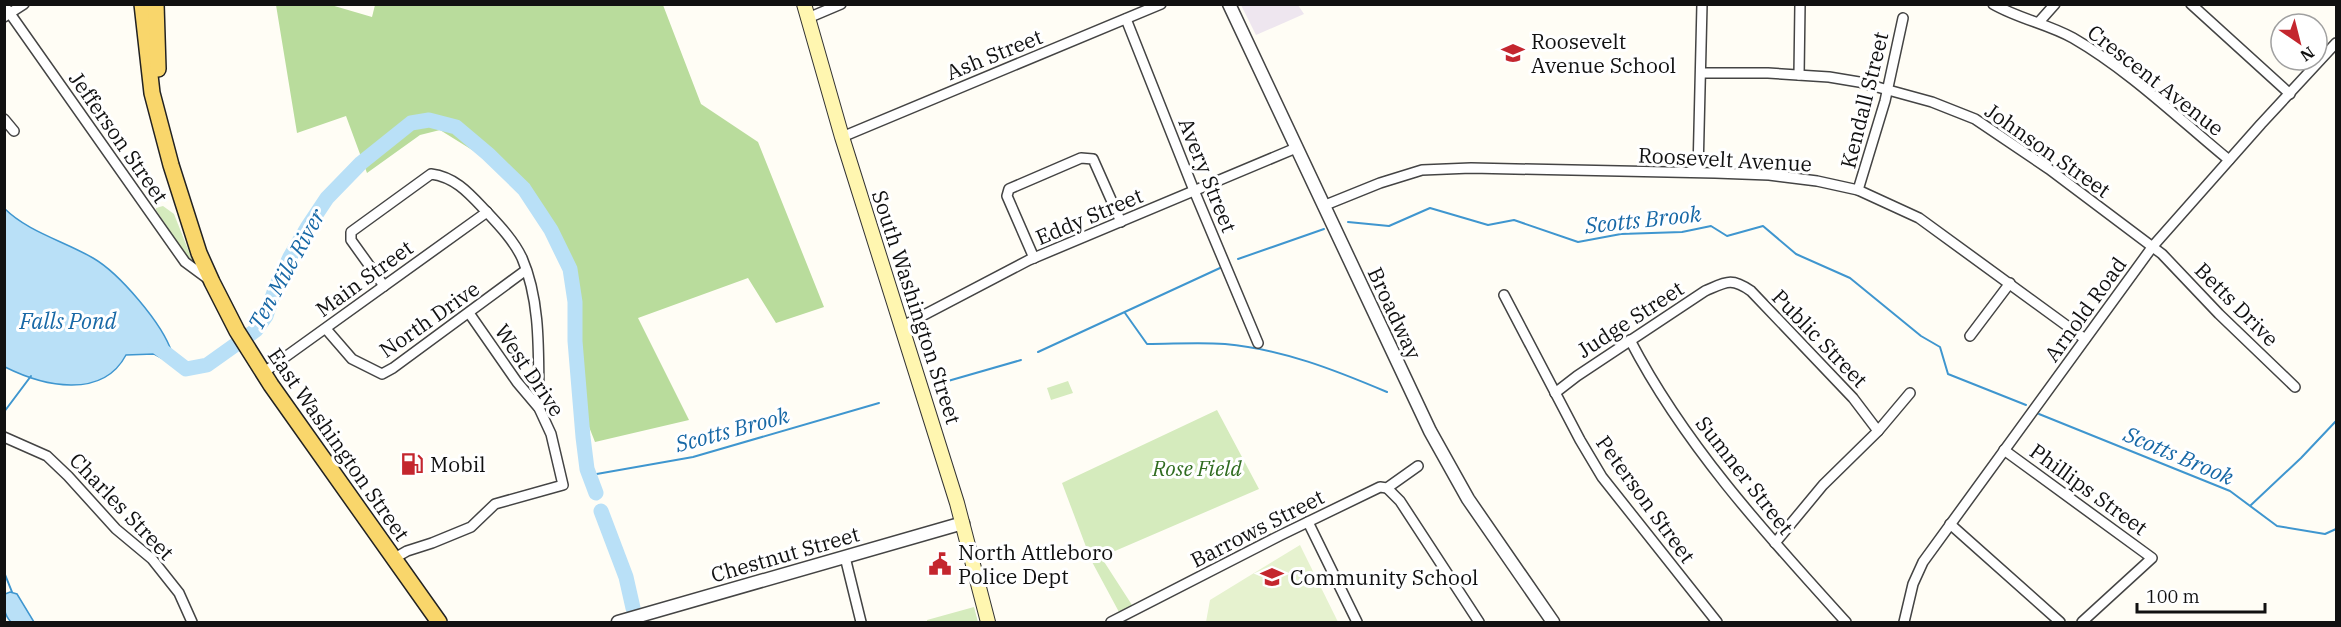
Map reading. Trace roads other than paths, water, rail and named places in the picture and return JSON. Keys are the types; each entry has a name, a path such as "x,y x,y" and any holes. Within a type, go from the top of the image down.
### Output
{"main road":[{"name":"East Washington Street","path":"142,4 152,93 166,149 199,253 212,282 237,331 263,373 439,622"},
{"name":"East Washington Street","path":"156,4 158,82 166,149"},
{"name":"South Washington Street","path":"806,11 842,137 963,523 988,622"}],"street":[{"path":"8,15 24,4"},
{"path":"806,11 841,4"},
{"name":"Ash Street","path":"842,137 1161,4"},
{"name":"Broadway","path":"1229,4 1408,388 1448,463 1493,537 1553,622"},
{"path":"1698,172 1702,4"},
{"path":"1799,75 1800,4"},
{"name":"Crescent Avenue","path":"1993,4 2016,16 2039,22 2062,32 2095,52 2229,160"},
{"path":"2039,22 2055,4"},
{"path":"2190,4 2290,94"},
{"name":"Jefferson Street","path":"4,5 8,15 185,262 212,282"},
{"name":"Kendall Street","path":"1858,190 1887,91 1903,18"},
{"name":"Avery Street","path":"1126,19 1194,191 1258,343"},
{"name":"Arnold Road","path":"1904,622 1918,570 2153,246 2337,43"},
{"name":"Johnson Street","path":"1701,73 1768,73 1829,77 1932,102 1975,119 2049,169 2153,246"},
{"path":"4,119 14,132"},
{"name":"Eddy Street","path":"901,327 1034,258 1296,148"},
{"path":"1034,258 1007,196 1009,189 1081,158 1092,159 1121,222"},
{"name":"Roosevelt Avenue","path":"1323,206 1380,183 1422,170 1473,168 1698,172 1769,175 1817,181 1858,190 1919,218 2085,339"},
{"path":"384,286 351,240 351,232 416,182 431,174 446,176 464,188 508,236 526,270 534,307 539,408"},
{"name":"Main Street","path":"263,373 487,212"},
{"name":"Betts Drive","path":"2153,246 2295,387"},
{"name":"North Drive","path":"326,329 352,359 382,374 526,270"},
{"name":"Judge Street","path":"1555,393 1705,291 1727,281"},
{"name":"Public Street","path":"1727,281 1739,283 1751,291 1853,398 1878,431"},
{"path":"1970,336 2010,283"},
{"name":"Peterson Street","path":"1504,295 1602,477 1717,622"},
{"name":"West Drive","path":"393,559 407,551 471,527 495,504 563,485 554,445 539,408 517,382 469,313"},
{"name":"Sumner Street","path":"1630,340 1667,403 1702,453 1775,543 1846,622"},
{"path":"1775,543 1823,485 1878,431 1911,393"},
{"name":"Charles Street","path":"4,437 47,456 68,476 116,529 152,559 179,593 192,622"},
{"name":"Phillips Street","path":"2004,450 2152,558 2082,622"},
{"name":"Barrows Street","path":"1111,622 1380,487 1387,488 1418,466"},
{"path":"1387,488 1400,501 1479,622"},
{"path":"1308,522 1357,622"},
{"name":"Chestnut Street","path":"618,622 963,523"},
{"path":"1950,524 2060,622"},
{"path":"845,557 861,622"}],"water":[{"name":"Falls Pond","path":"4,208 24,224 93,258 115,275 139,300 160,328 172,353 167,361 154,354 126,355 115,369 102,379 87,384 71,385 37,379 5,367"},
{"path":"10,592 17,594 34,622 11,622 8,619 4,602 5,594"}],"waterway":[{"name":"Ten Mile River","path":"155,345 186,369 207,365 256,330 266,316 275,289 307,228 327,198 361,163 411,123 429,120 456,127 524,189 551,230 570,269 575,302 575,341 583,437 587,469 596,493"},
{"name":"Scotts Brook","path":"1348,222 1389,226 1430,208 1488,225 1514,220 1578,242 1621,234 1682,232 1711,226 1727,236 1763,226 1796,254 1850,278 1921,336 1940,347 1948,374 2026,405"},
{"name":"Scotts Brook","path":"1238,259 1324,229"},
{"name":"Scotts Brook","path":"1038,352 1220,268"},
{"path":"1125,313 1147,344 1215,343 1267,351 1328,368 1387,392"},
{"name":"Scotts Brook","path":"934,385 1021,360"},
{"path":"4,412 31,376"},
{"name":"Scotts Brook","path":"591,475 693,457 879,403"},
{"name":"Scotts Brook","path":"2039,414 2230,491 2277,526 2325,534 2336,529"},
{"path":"2251,505 2336,421"},
{"name":"Ten Mile River","path":"601,511 626,577 633,608"},
{"path":"4,572 12,592"}],"place":[{"name":"Roosevelt Avenue School","path":"1513,53"},
{"name":"Mobil","path":"412,464"},
{"name":"North Attleboro Police Dept","path":"940,564"},
{"name":"Community School","path":"1272,577"}],"park label":[{"name":"Rose Field","path":"1197,468"}]}
